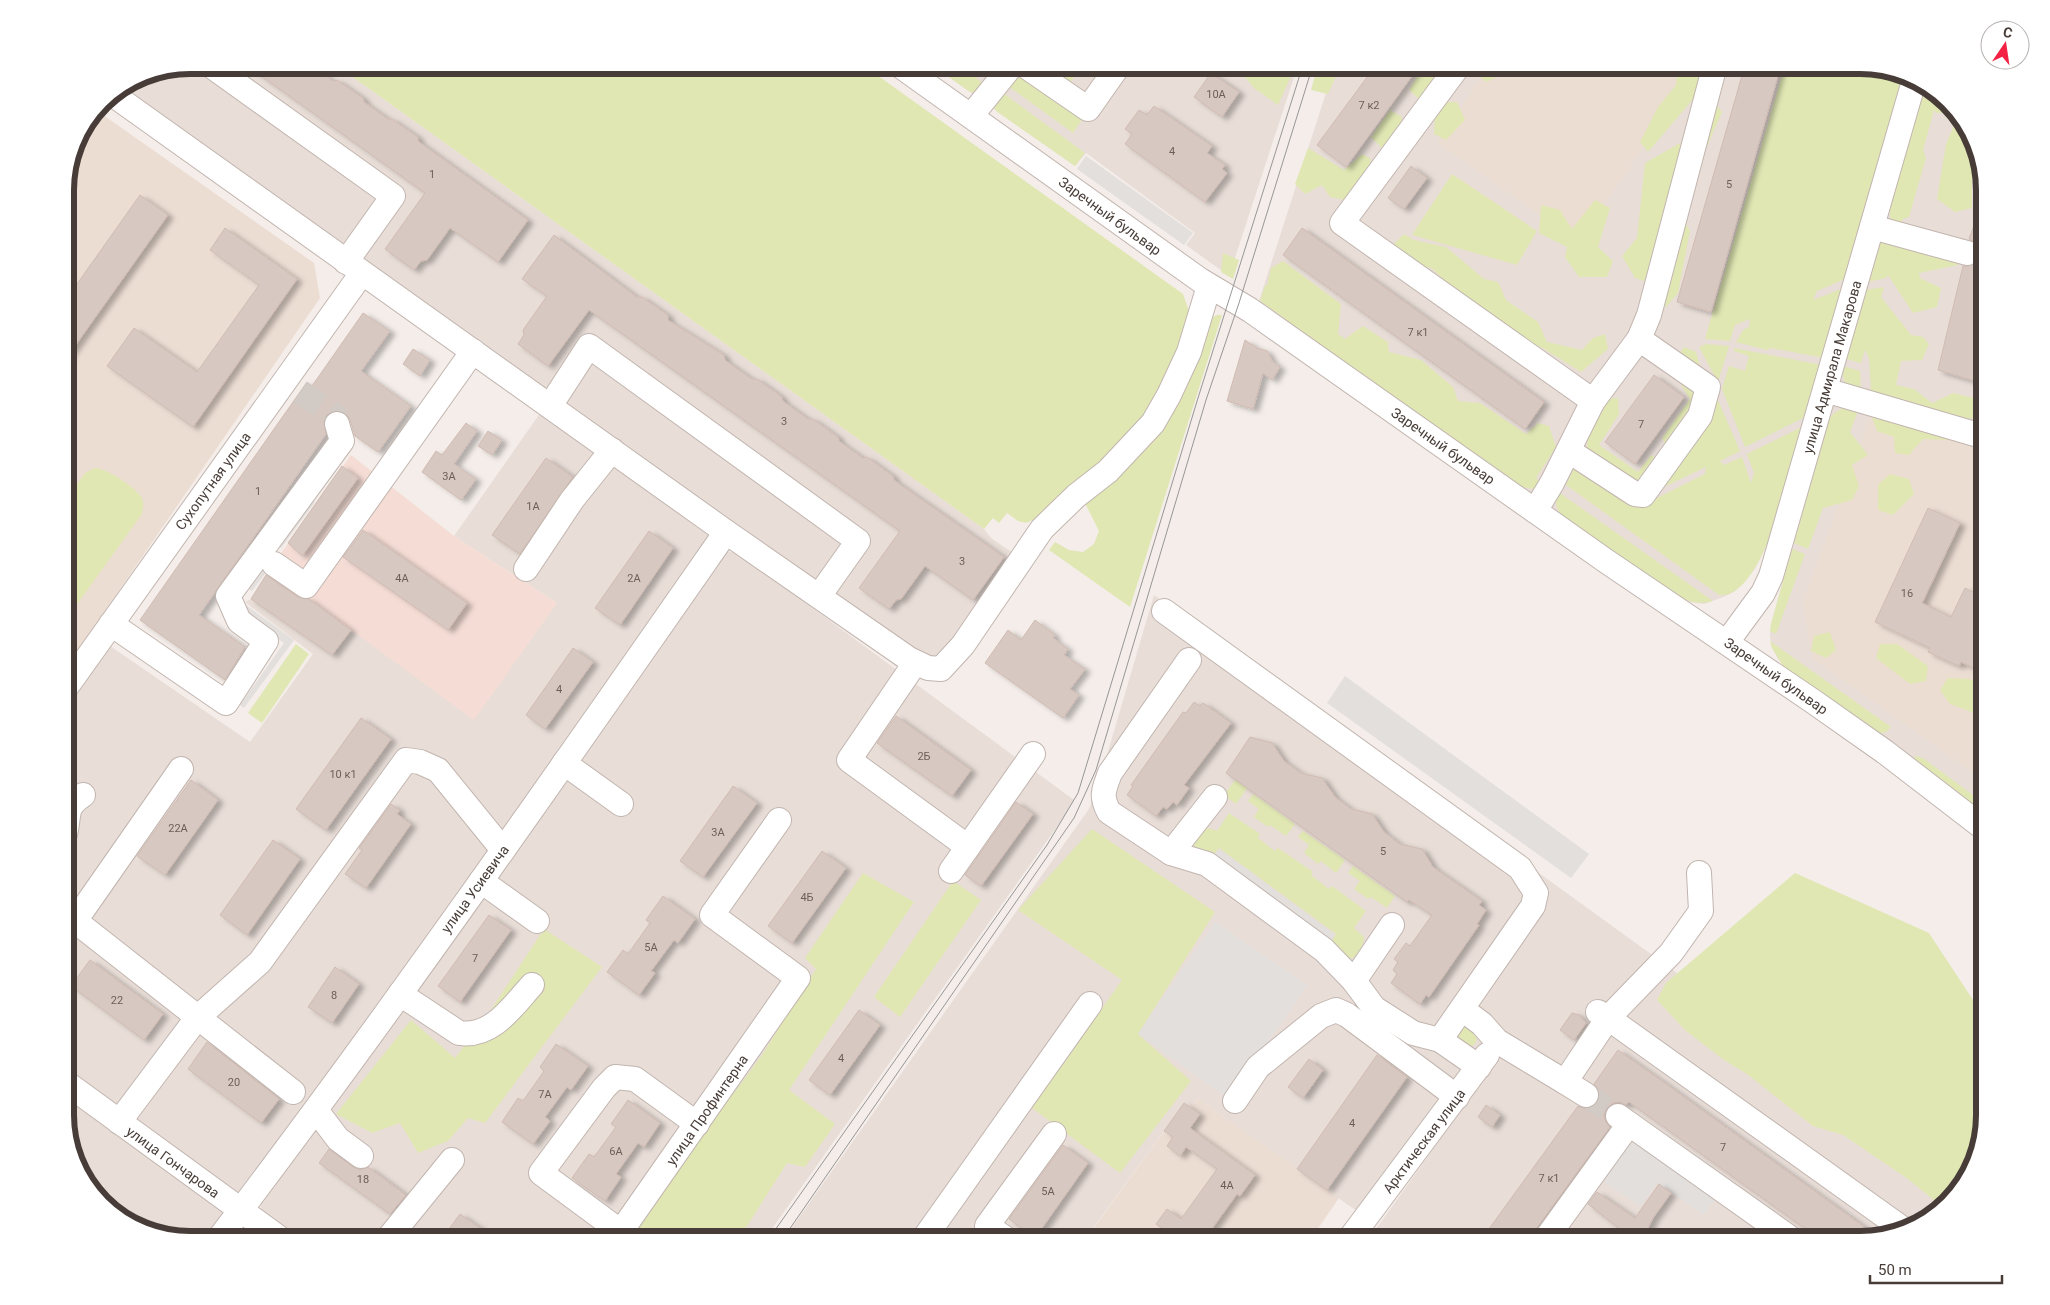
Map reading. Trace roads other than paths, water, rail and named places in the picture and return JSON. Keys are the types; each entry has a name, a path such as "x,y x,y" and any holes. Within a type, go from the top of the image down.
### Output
{"street":[{"name":"Сухопутная улица","path":"74,676 111,624 292,387 393,196 223,74"},
{"name":"Заречный бульвар","path":"913,74 1209,286 1250,310 1606,562 1727,642 1877,747 1976,822"},
{"path":"971,116 1005,74"},
{"path":"1037,74 1088,109 1113,74"},
{"path":"1452,74 1342,223 1593,401"},
{"path":"1535,511 1569,451 1593,401 1639,339 1649,315 1713,74"},
{"name":"улица Адмирала Макарова","path":"1727,642 1763,592 1771,576 1912,86"},
{"path":"118,98 726,532 915,663 928,668 941,669 963,645 1042,530 1076,496 1108,470 1153,424 1189,352 1209,286"},
{"path":"1872,227 1967,253"},
{"path":"1569,451 1635,494 1643,495 1700,416 1708,387 1639,339"},
{"path":"550,406 589,346 858,541 819,596"},
{"path":"274,564 306,586 473,351"},
{"path":"1825,390 1976,434"},
{"path":"111,624 226,703 266,642 239,621 228,596 342,441 337,424"},
{"path":"526,569 572,500 612,450"},
{"name":"улица Усиевича","path":"225,1231 316,1110 481,881 726,532"},
{"path":"1164,611 1520,868 1536,893 1532,906 1440,1040"},
{"path":"1189,660 1110,773 1104,791 1104,802 1110,812 1171,853 1207,864 1324,950 1354,981 1374,1008 1413,1034 1440,1040 1479,1067"},
{"path":"915,663 849,760 968,847"},
{"path":"951,871 1033,754"},
{"path":"119,1122 198,1018 260,962 406,760 420,762 438,770 503,850"},
{"path":"564,763 621,804"},
{"path":"74,912 181,769"},
{"path":"74,801 83,795"},
{"path":"1171,853 1215,797"},
{"name":"улица Профинтерна","path":"622,1231 798,978 712,915 779,820"},
{"path":"1565,1082 1603,1015 1671,953 1701,911 1699,873"},
{"path":"481,881 537,921"},
{"path":"74,920 293,1092"},
{"path":"1354,981 1392,925"},
{"path":"400,994 458,1033 469,1034 486,1031 499,1021 532,985"},
{"path":"929,1231 1090,1004"},
{"path":"1462,1009 1482,1024 1497,1041 1586,1095"},
{"path":"1235,1101 1258,1067 1321,1016 1336,1010 1347,1015 1457,1097"},
{"path":"1603,1015 1898,1225"},
{"name":"Арктическая улица","path":"1356,1231 1497,1041"},
{"path":"612,1231 541,1173 604,1088 615,1077 634,1079 697,1124"},
{"name":"улица Гончарова","path":"74,1089 269,1231"},
{"path":"316,1110 338,1138 361,1156"},
{"path":"1552,1231 1623,1120 1780,1231"},
{"path":"994,1231 987,1226 1054,1134"},
{"path":"394,1231 452,1160"}],"tunnel":[{"path":"1967,253 1976,255"},
{"path":"300,392 334,414 337,424"},
{"path":"1586,1095 1618,1116"}],"tram line":[{"path":"774,1231 1047,845 1078,793 1198,398 1300,74"},
{"path":"788,1231 1074,818 1096,770 1206,400 1239,303 1310,74"}]}
